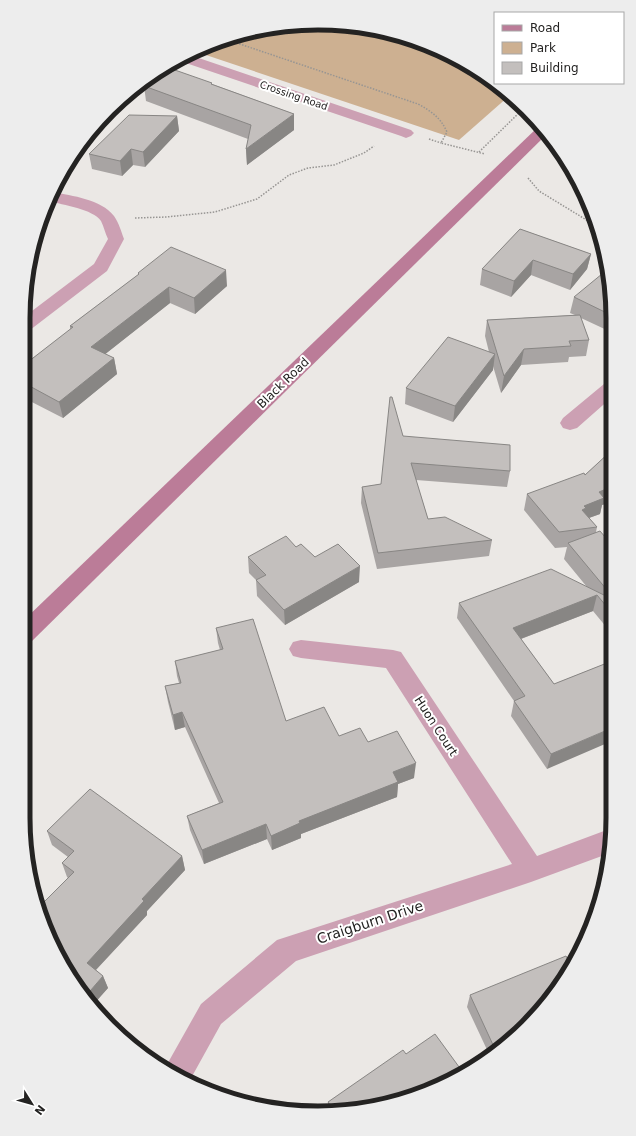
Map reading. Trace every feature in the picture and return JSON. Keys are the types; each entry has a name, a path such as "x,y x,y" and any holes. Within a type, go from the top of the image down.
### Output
{"main road":[{"name":"Black Road","path":"30,629 539,134"}],"street":[{"name":"Crossing Road","path":"191,60 401,132"},
{"path":"30,321 101,267 116,239 107,218 98,212 75,202 57,198"},
{"path":"570,423 606,392"},
{"name":"Huon Court","path":"301,649 393,659 531,870"},
{"name":"Craigburn Drive","path":"179,1070 211,1014 287,950 531,870 605,843"}],"path":[{"path":"479,152 520,112"},
{"path":"107,218 166,217 215,212 257,199 289,175 308,168 334,165 364,153 401,132"},
{"path":"514,159 539,191 590,222"}],"green space":[{"path":"318,30 356,32 411,45 462,69 505,99 459,140 203,54 225,45 280,32"}],"building":[{"path":"173,69 294,114 246,149 251,125 147,87"},
{"path":"129,115 177,116 143,152 131,149 120,161 89,154"},
{"path":"520,229 591,254 573,274 533,260 514,281 482,269"},
{"path":"171,247 226,270 194,298 169,287 91,347 114,358 59,402 30,386 30,360 73,327 70,326 139,274 138,273"},
{"path":"603,273 606,312 574,297"},
{"path":"580,315 589,340 569,341 571,346 524,349 504,376 487,320"},
{"path":"448,337 495,354 455,406 406,388"},
{"path":"390,397 392,397 403,436 510,445 510,471 411,463 428,519 445,517 492,540 378,553 362,487 381,484"},
{"path":"606,456 606,489 599,492 604,498 584,506 586,508 582,510 597,527 559,532 527,494 584,473 585,475"},
{"path":"600,531 606,538 606,589 568,543"},
{"path":"286,536 296,547 301,544 315,557 338,544 360,566 284,610 256,580 266,575 248,557"},
{"path":"551,569 606,596 606,606 597,595 513,628 554,684 606,663 606,731 551,754 514,701 525,696 459,603"},
{"path":"253,619 286,721 324,707 339,736 360,728 368,742 397,731 416,763 393,772 398,782 299,821 300,823 271,836 266,824 202,850 187,816 223,802 182,712 173,715 165,686 181,683 175,661 223,649 216,628"},
{"path":"90,789 182,856 142,899 144,901 87,963 103,976 89,992 69,962 60,945 43,903 74,872 62,863 74,851 47,831"},
{"path":"566,956 568,960 535,1008 508,1035 493,1046 470,995"},
{"path":"435,1034 460,1068 411,1091 356,1104 330,1105 328,1102 403,1050 406,1054"}]}
